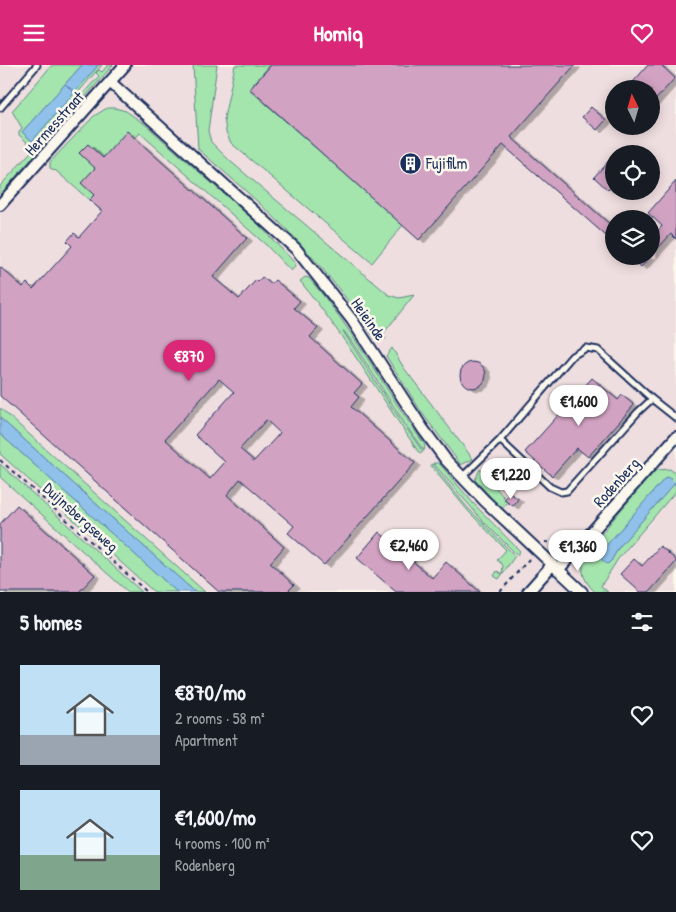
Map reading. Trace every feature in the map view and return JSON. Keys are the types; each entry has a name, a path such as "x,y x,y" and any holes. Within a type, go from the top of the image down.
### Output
{"street":[{"name":"Hermesstraat","path":"0,205 124,65"},
{"name":"Heieinde","path":"110,81 296,249 352,320 423,429 446,460 485,501 582,592"},
{"name":"Rodenberg","path":"528,592 555,567 676,437"}],"lane":[{"path":"0,107 37,65"},
{"path":"462,477 500,440 572,356 586,347 598,350 676,418"},
{"path":"500,440 550,487 561,492 567,491 652,399"}],"path":[{"name":"Duijnsbergseweg","path":"0,460 147,592"},
{"path":"500,592 546,541 557,543 572,539"}],"shaded area":[{"path":"0,65 676,65 676,592 0,592"}],"green space":[{"path":"52,65 82,65 22,132 32,141 97,65 102,65 33,144 28,143 19,135 22,128 12,111"},
{"path":"108,65 113,65 0,195 0,186 75,103 72,100 76,96 79,98 99,76 96,73 99,70 102,72"},
{"path":"193,65 217,65 208,131 211,142 230,161 389,295 399,298 414,295 383,334 386,339 375,339 337,287 294,237 198,149"},
{"path":"235,65 270,65 249,89 403,225 372,263 231,143 226,132 224,118"},
{"path":"107,108 126,111 146,125 257,223 295,263 295,267 291,271 266,245 140,133 113,165 104,213 55,170 50,168 50,162 94,116"},
{"path":"305,277 309,278 355,339 425,445 424,451 343,331 423,452 420,454 347,345 300,281"},
{"path":"392,348 404,368 473,459 461,465 422,413 386,356"},
{"path":"0,408 205,592 195,592 0,418"},
{"path":"0,434 177,592 154,592 0,454"},
{"path":"433,463 439,463 473,503 520,551 517,555 483,521"},
{"path":"0,464 142,592 128,592 0,477"},
{"path":"432,464 467,507 515,556 499,579 494,576 497,571 502,574 503,565 497,560 506,550 469,512 430,465"},
{"path":"480,469 508,502 502,509 475,480"},
{"path":"670,469 676,474 676,491 618,559 601,586 608,592 595,592 584,577 583,565 586,557 616,516 656,470","holes":["666,477 675,483 619,547 611,561 607,564 606,546"]}],"water":[{"path":"82,65 97,65 75,92 65,84"},
{"path":"65,84 74,93 32,141 22,132"},
{"path":"0,418 195,592 177,592 0,434"},
{"path":"666,477 675,483 619,547 611,561 607,564 601,558 606,546"}],"building":[{"name":"Fujifilm","path":"271,65 575,65 511,137 605,220 605,235 503,145 419,240 250,89"},
{"path":"648,65 661,65 675,78 660,95 660,80 635,80"},
{"path":"591,107 605,121 597,130 582,117"},
{"path":"127,131 247,238 213,277 239,299 256,280 258,282 262,277 271,284 275,280 300,301 294,308 318,328 310,337 362,384 354,393 359,397 351,407 415,463 324,565 288,533 294,526 240,479 227,495 284,547 270,563 294,585 287,592 219,592 0,396 0,267 23,287 27,283 33,289 72,246 67,241 74,233 79,237 102,211 89,200 94,195 81,183 95,168 79,153 88,144 103,158","holes":["219,379 234,392 195,435 225,462 210,479 165,439","266,420 280,433 254,461 240,449"]},
{"path":"605,165 605,187 594,177"},
{"path":"676,181 676,239 671,234 660,246 660,228 662,226 660,224 660,210 651,210"},
{"path":"473,362 482,366 486,375 482,384 473,388 464,384 460,375 464,366"},
{"path":"592,378 618,400 622,395 634,405 588,457 577,448 552,476 525,452"},
{"path":"510,493 518,499 513,506 504,500"},
{"path":"17,505 95,575 79,592 0,592 0,524"},
{"path":"379,532 432,578 446,562 480,592 396,592 357,558"},
{"path":"660,546 676,562 649,592 640,592 620,574 634,559 642,566"}],"place":[{"name":"Fujifilm","path":"410,163"}]}
